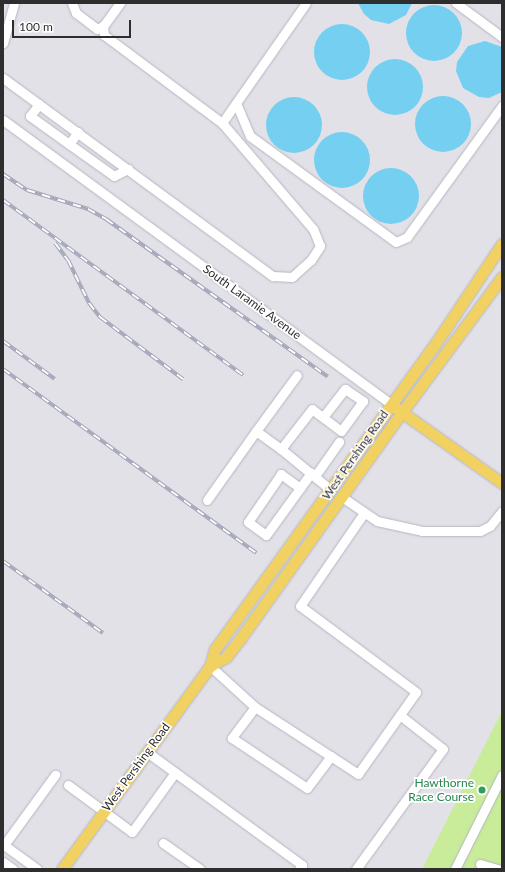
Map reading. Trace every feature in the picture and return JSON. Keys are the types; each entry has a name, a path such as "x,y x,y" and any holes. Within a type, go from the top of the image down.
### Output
{"main road":[{"name":"West Pershing Road","path":"62,869 210,666 215,649 331,490 502,244"},
{"name":"West Pershing Road","path":"210,666 226,657 402,412 502,277"},
{"name":"South Laramie Avenue","path":"391,404 502,483"},
{"path":"331,490 342,497"}],"street":[{"path":"3,44 14,3"},
{"path":"3,78 273,276 292,277 311,260 320,246 313,229 222,123 102,30 76,13 72,3"},
{"path":"102,30 120,3"},
{"path":"222,123 306,3"},
{"path":"456,3 502,37"},
{"path":"236,103 250,136 396,242 407,237 502,106"},
{"path":"39,104 30,116 114,176 128,169"},
{"name":"South Laramie Avenue","path":"3,120 391,404"},
{"path":"69,144 78,132"},
{"path":"207,500 297,376"},
{"path":"281,449 312,409 341,431 363,401 346,389 323,417"},
{"path":"256,432 281,449 331,490"},
{"path":"300,488 281,474 248,522 266,535 300,488 313,475 340,442"},
{"path":"342,497 377,521 422,531 480,531 490,526 502,511"},
{"path":"210,666 255,706 358,774 416,692 300,606 364,513"},
{"path":"255,706 232,738 307,788 331,756"},
{"path":"356,869 443,749 400,715"},
{"path":"147,752 174,774 302,865 299,869"},
{"path":"68,785 132,832 174,774"},
{"path":"37,869 4,845 55,775"},
{"path":"455,869 502,775"},
{"path":"163,843 200,869"},
{"path":"3,862 13,869"},
{"path":"480,864 498,869"}],"shaded area":[{"path":"3,3 502,3 502,711 422,869 3,869"}],"green space":[{"name":"Hawthorne Race Course","path":"502,711 502,869 422,869"}],"water":[{"path":"358,3 412,3 406,15 389,24 371,20 364,14"},
{"path":"428,5 440,5 450,9 458,17 462,27 462,39 458,49 450,57 440,61 428,61 418,57 410,49 406,39 406,27 410,17 418,9"},
{"path":"336,24 348,24 358,28 366,36 370,46 370,58 366,68 358,76 348,80 336,80 326,76 318,68 314,58 314,46 318,36 326,28"},
{"path":"485,41 502,47 502,92 489,98 479,97 463,88 456,71 457,62 468,46"},
{"path":"389,59 401,59 411,63 419,71 423,81 423,93 419,103 411,111 401,115 389,115 379,111 371,103 367,93 367,81 371,71 379,63"},
{"path":"437,96 449,96 459,100 467,108 471,118 471,130 467,140 459,148 449,152 437,152 427,148 419,140 415,130 415,118 419,108 427,100"},
{"path":"288,97 300,97 310,101 318,109 322,119 322,131 318,141 310,149 300,153 288,153 278,149 270,141 266,131 266,119 270,109 278,101"},
{"path":"336,132 348,132 358,136 366,144 370,154 370,166 366,176 358,184 348,188 336,188 326,184 318,176 314,166 314,154 318,144 326,136"},
{"path":"385,168 397,168 407,172 415,180 419,190 419,202 415,212 407,220 397,224 385,224 375,220 367,212 363,202 363,190 367,180 375,172"}],"railway":[{"path":"3,174 27,190 88,209 106,219 328,377"},
{"path":"3,200 243,375"},
{"path":"55,243 68,260 89,303 100,317 183,379"},
{"path":"3,341 55,379"},
{"path":"3,369 256,553"},
{"path":"3,561 103,633"}],"place":[{"name":"Hawthorne Race Course","path":"482,790"}]}
